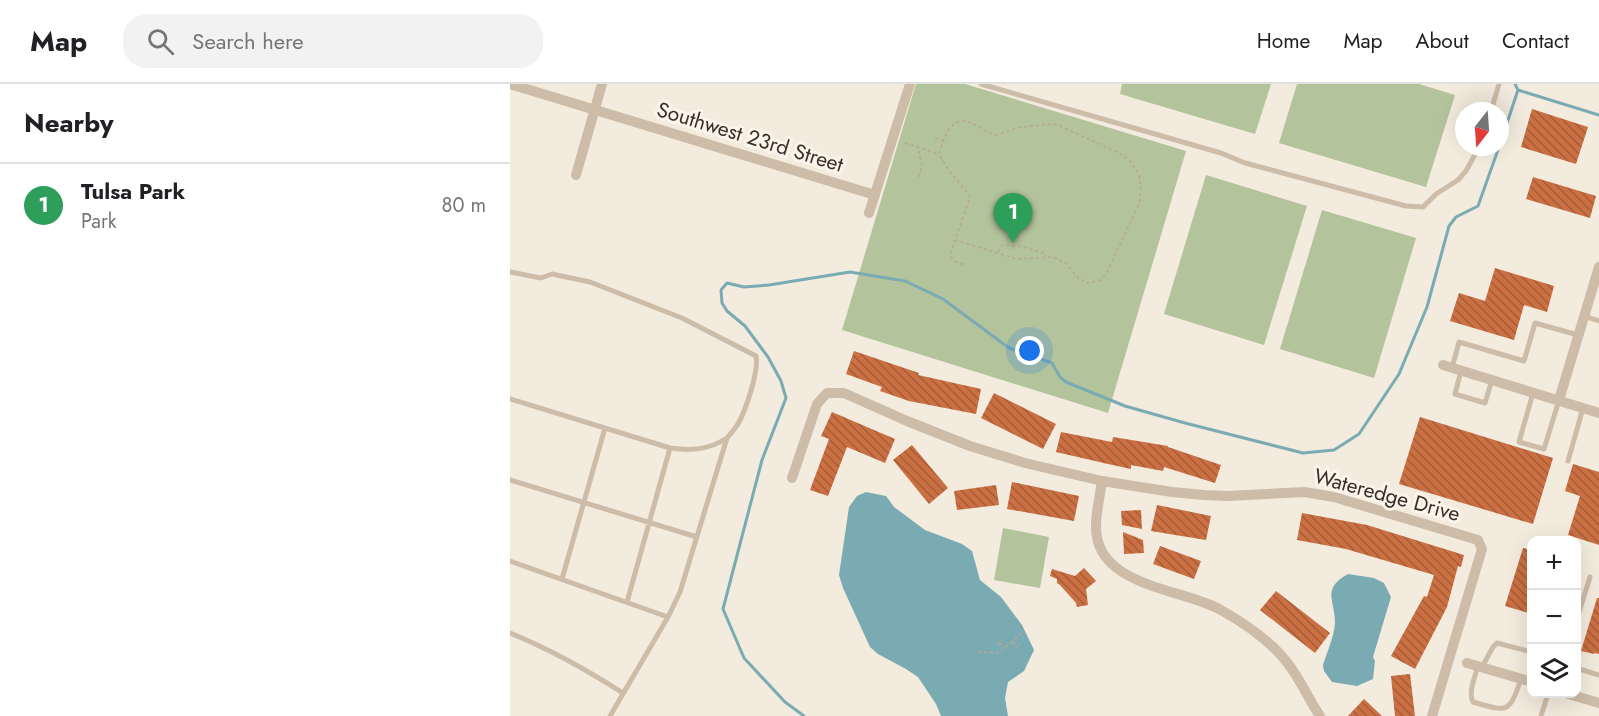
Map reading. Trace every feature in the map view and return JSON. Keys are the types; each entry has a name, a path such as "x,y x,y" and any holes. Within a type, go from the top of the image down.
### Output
{"street":[{"name":"Southwest 23rd Street","path":"510,84 875,195"},
{"path":"576,175 603,84"},
{"path":"868,213 910,84"},
{"path":"1559,400 1599,267"},
{"path":"1452,368 1599,413"},
{"name":"Wateredge Drive","path":"792,478 817,404 827,393 844,393 970,446 1025,463 1102,481 1204,495 1304,492 1334,497 1478,540 1482,549 1432,716"},
{"path":"1102,481 1096,527 1098,543 1112,566 1124,574 1219,609 1243,624 1287,662 1320,716"},
{"path":"1476,665 1526,681"},
{"path":"1581,697 1599,703"}],"lane":[{"path":"981,84 1221,153 1245,163 1406,206 1423,207 1436,194 1458,180 1474,156"},
{"path":"1494,102 1499,84"},
{"path":"510,272 542,278 552,274 590,282 682,318 753,353 758,362 739,422 727,438 680,592 610,716"},
{"path":"1584,316 1599,321"},
{"path":"1492,380 1485,403 1455,394 1452,368 1459,342 1524,361 1536,323 1578,335"},
{"path":"1533,393 1519,442 1544,449 1559,400"},
{"path":"510,401 670,448 688,451 712,447 727,438"},
{"path":"1568,461 1583,408"},
{"path":"561,579 605,428"},
{"path":"627,602 670,448"},
{"path":"510,480 697,537"},
{"path":"510,561 668,616"},
{"path":"1581,606 1590,577"},
{"path":"510,633 533,642 581,667 623,693"},
{"path":"1526,681 1508,707 1501,709 1491,707 1473,702 1471,698 1476,665 1492,647 1497,643 1527,651"},
{"path":"1581,670 1599,675"},
{"path":"1543,715 1547,698"},
{"path":"1489,716 1491,707"}],"path":[{"path":"939,154 947,129 957,122 968,122 996,135 1021,127 1050,124 1064,126 1123,155 1132,163 1141,183 1139,204 1106,274 1095,282 1084,282 1062,260 1046,257 1017,259 955,240"},
{"path":"935,138 943,141"},
{"path":"904,143 939,154 949,171 966,189 969,197 951,256 954,261 964,265"},
{"path":"919,177 922,165 919,154 921,148"},
{"path":"998,252 1002,245 1013,245 1044,253 1046,257"},
{"path":"978,652 999,653 1024,631"},
{"path":"1002,640 998,644 1004,648"},
{"path":"1012,641 1019,646 1015,649"}],"green space":[{"path":"916,84 965,84 1186,151 1108,413 842,330"},
{"path":"1122,84 1271,84 1255,134 1120,94"},
{"path":"1297,84 1419,84 1455,95 1426,187 1279,143"},
{"path":"1206,175 1307,206 1264,345 1164,314"},
{"path":"1322,210 1416,238 1374,378 1280,349"},
{"path":"1003,528 1049,537 1040,588 994,580"}],"water":[{"path":"866,492 886,496 894,507 925,530 962,544 972,551 980,580 1001,597 1022,625 1034,650 1024,671 1008,682 1005,698 1008,716 941,716 918,677 870,647 839,575 849,507 857,496"},
{"path":"1348,574 1374,578 1384,583 1391,597 1373,657 1375,661 1373,679 1357,686 1332,682 1324,671 1323,665 1335,623 1332,590 1340,579"}],"building":[{"path":"1532,109 1588,127 1576,164 1521,147"},
{"path":"1533,177 1596,196 1590,218 1526,199"},
{"path":"1495,268 1554,286 1547,312 1524,305 1514,340 1450,321 1459,293 1485,301"},
{"path":"854,351 919,373 918,375 981,389 976,414 909,401 880,391 882,387 846,374"},
{"path":"994,393 1056,424 1043,449 981,418"},
{"path":"832,412 895,439 885,463 847,447 828,496 810,490 829,439 821,436"},
{"path":"1420,417 1553,458 1533,524 1399,484"},
{"path":"1061,432 1112,442 1113,437 1168,446 1221,465 1215,483 1164,467 1163,471 1131,465 1131,469 1056,452"},
{"path":"912,445 948,488 929,504 893,460"},
{"path":"1573,464 1599,472 1599,545 1581,539 1581,536 1568,535 1580,496 1565,491"},
{"path":"1012,482 1079,496 1074,521 1007,509"},
{"path":"996,485 999,505 957,510 954,491"},
{"path":"1157,505 1211,516 1206,540 1151,531"},
{"path":"1141,510 1142,529 1122,525 1121,511"},
{"path":"1302,513 1367,525 1464,555 1461,567 1458,566 1447,607 1415,669 1391,656 1424,596 1427,597 1434,575 1346,549 1297,540"},
{"path":"1123,532 1143,540 1144,553 1124,554"},
{"path":"1160,546 1201,561 1194,579 1153,564"},
{"path":"1523,548 1527,549 1527,613 1505,606"},
{"path":"1084,568 1096,581 1086,589 1088,605 1077,607 1057,583 1057,579 1050,576 1052,569 1075,576"},
{"path":"1276,591 1330,633 1315,653 1260,610"},
{"path":"1597,598 1599,598 1599,654 1581,651"},
{"path":"1410,674 1415,716 1395,716 1391,676"},
{"path":"1364,699 1382,716 1348,716"}],"waterway":[{"path":"1509,117 1518,90 1515,84"},
{"path":"1518,90 1599,115"},
{"path":"804,716 785,702 744,658 723,609 762,460 786,398 781,381 768,357 745,326 727,311 722,303 721,290 727,283 744,287 769,285 850,272 905,281 943,299 1009,348 1052,363 1060,377 1066,382 1125,406 1303,453 1334,450 1359,434 1399,374 1427,307 1449,226 1456,217 1478,206 1496,156"}],"place":[{"name":"Tulsa Park","path":"1013,243"}]}
